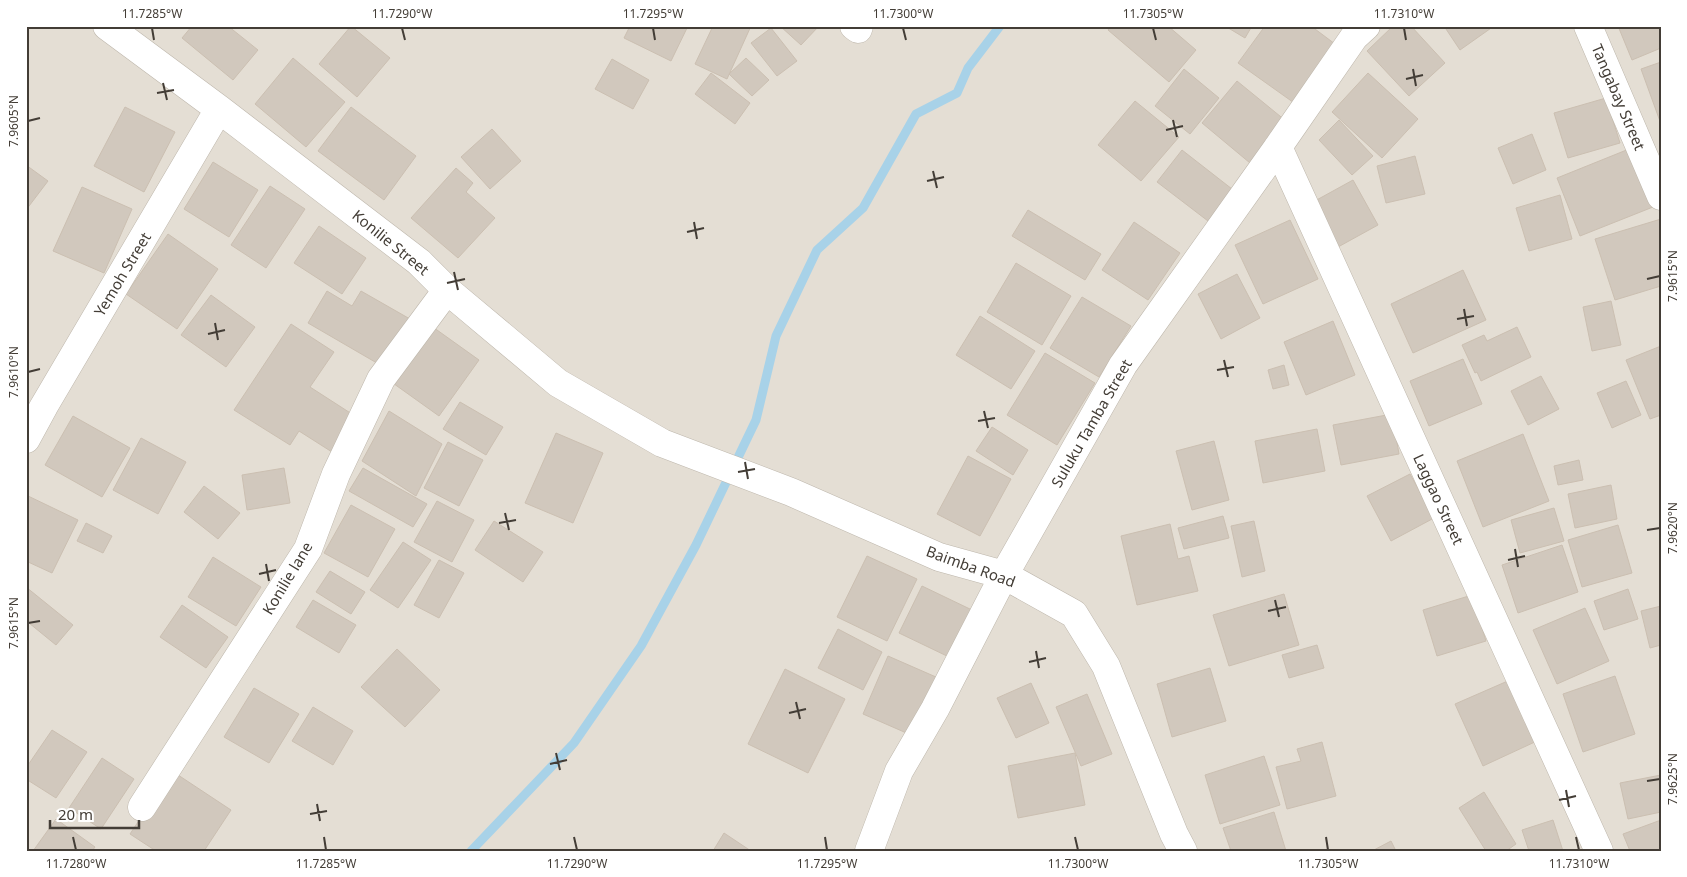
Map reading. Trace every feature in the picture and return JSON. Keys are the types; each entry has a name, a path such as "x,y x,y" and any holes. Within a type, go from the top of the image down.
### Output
{"street":[{"name":"Konilie Street","path":"107,26 419,262 447,290 558,383 662,443 791,492"},
{"name":"Suluku Tamba Street","path":"869,851 899,771 935,709 1004,574 1123,365 1354,37 1366,26"},
{"name":"Tangabay Street","path":"1588,26 1661,196"},
{"name":"Yemoh Street","path":"26,439 219,109"},
{"name":"Laggao Street","path":"1278,147 1599,851"},
{"name":"Konilie lane","path":"142,807 308,549 336,474 381,379 447,290"},
{"name":"Baimba Road","path":"791,492 939,557 1004,574 1074,614 1106,666 1174,834 1183,851"}],"shaded area":[{"path":"26,26 1661,26 1661,851 26,851"}],"building":[{"path":"192,26 228,26 258,50 233,80 182,38"},
{"path":"351,26 390,58 357,97 319,64"},
{"path":"630,26 688,26 671,61 624,38"},
{"path":"713,26 751,26 727,79 695,64"},
{"path":"780,26 819,26 801,45"},
{"path":"1111,26 1168,26 1196,50 1169,82 1108,30"},
{"path":"1225,26 1252,26 1245,38"},
{"path":"1265,26 1311,26 1339,47 1297,105 1238,63"},
{"path":"1393,26 1411,26 1445,63 1409,96 1367,51"},
{"path":"1444,26 1494,26 1460,50"},
{"path":"1618,26 1661,26 1661,48 1632,60"},
{"path":"771,28 797,61 777,76 751,43"},
{"path":"293,58 345,102 306,147 255,104"},
{"path":"746,58 769,80 752,96 729,74"},
{"path":"612,59 649,80 633,109 595,89"},
{"path":"1661,62 1661,124 1641,69"},
{"path":"1184,69 1219,98 1190,134 1155,106"},
{"path":"711,73 750,103 735,124 695,94"},
{"path":"1368,73 1418,119 1382,158 1332,112"},
{"path":"1237,81 1286,121 1250,163 1202,123"},
{"path":"1606,98 1620,143 1568,158 1554,113"},
{"path":"1135,101 1179,137 1141,181 1098,145"},
{"path":"125,107 175,132 144,192 94,166"},
{"path":"351,107 416,156 384,200 318,151"},
{"path":"1339,120 1373,156 1352,175 1319,140"},
{"path":"492,129 521,161 490,189 461,157"},
{"path":"1532,134 1546,170 1513,184 1498,148"},
{"path":"1629,149 1653,207 1580,236 1557,178"},
{"path":"1182,150 1232,189 1208,221 1157,182"},
{"path":"1415,156 1425,194 1386,203 1377,166"},
{"path":"213,162 258,190 229,237 184,209"},
{"path":"26,165 48,181 26,210"},
{"path":"456,168 473,183 466,192 495,218 458,258 411,218"},
{"path":"1353,180 1378,225 1338,247 1313,202"},
{"path":"270,186 305,209 266,268 231,245"},
{"path":"82,187 132,209 104,273 53,251"},
{"path":"1560,195 1572,239 1529,251 1516,208"},
{"path":"1028,210 1101,254 1085,280 1012,236"},
{"path":"1661,219 1661,286 1615,300 1595,239"},
{"path":"1290,220 1318,279 1263,304 1235,245"},
{"path":"1134,222 1180,253 1148,300 1102,270"},
{"path":"319,226 366,258 342,294 294,263"},
{"path":"168,234 218,269 177,329 126,294"},
{"path":"1016,263 1071,296 1042,345 987,312"},
{"path":"1463,270 1486,320 1413,353 1391,304"},
{"path":"1237,274 1260,318 1221,339 1198,294"},
{"path":"327,291 352,306 361,291 410,319 382,366 308,323"},
{"path":"211,295 255,327 226,367 181,335"},
{"path":"1082,297 1131,326 1099,377 1050,348"},
{"path":"1611,301 1621,345 1592,351 1583,307"},
{"path":"980,316 1035,351 1011,389 956,355"},
{"path":"1333,321 1355,375 1306,395 1284,342"},
{"path":"291,324 334,352 310,387 355,416 332,452 299,431 290,445 234,410"},
{"path":"430,325 479,360 439,416 390,381"},
{"path":"1517,327 1531,357 1481,381 1477,372 1475,373 1462,345 1484,335 1487,341"},
{"path":"1661,346 1661,415 1650,419 1626,360"},
{"path":"1045,353 1095,383 1057,445 1007,415"},
{"path":"1463,359 1482,404 1429,426 1410,381"},
{"path":"1284,365 1289,385 1273,389 1268,370"},
{"path":"1541,376 1559,409 1528,425 1511,391"},
{"path":"1626,381 1641,415 1612,428 1597,393"},
{"path":"460,402 503,427 486,455 443,429"},
{"path":"389,411 442,444 416,496 362,461"},
{"path":"1392,414 1399,454 1341,465 1333,425"},
{"path":"73,416 130,448 102,497 45,465"},
{"path":"992,427 1028,450 1013,475 976,451"},
{"path":"1317,429 1325,471 1263,483 1255,441"},
{"path":"556,433 603,453 573,523 525,503"},
{"path":"1523,434 1549,501 1483,527 1457,461"},
{"path":"141,438 186,462 158,514 113,490"},
{"path":"1214,441 1229,500 1192,510 1176,451"},
{"path":"448,442 483,460 459,506 424,488"},
{"path":"968,456 1011,479 980,536 937,514"},
{"path":"1579,460 1583,480 1558,485 1554,466"},
{"path":"284,468 290,503 247,510 242,475"},
{"path":"363,468 427,504 413,527 349,491"},
{"path":"1410,474 1434,518 1391,541 1367,496"},
{"path":"1611,485 1617,519 1575,528 1568,494"},
{"path":"204,486 240,513 218,539 184,512"},
{"path":"26,495 78,520 52,573 26,561"},
{"path":"437,501 474,520 452,562 414,542"},
{"path":"351,505 395,529 368,577 324,553"},
{"path":"1554,508 1564,541 1520,553 1511,520"},
{"path":"1223,516 1229,538 1184,549 1178,528"},
{"path":"494,521 543,552 523,582 475,550"},
{"path":"1254,521 1265,571 1242,577 1231,526"},
{"path":"86,523 112,536 103,553 77,541"},
{"path":"1170,524 1178,559 1189,556 1198,591 1137,605 1121,536"},
{"path":"1618,525 1632,573 1582,587 1568,540"},
{"path":"403,542 431,560 398,608 370,590"},
{"path":"1562,545 1578,592 1518,613 1502,565"},
{"path":"867,556 917,579 887,641 837,617"},
{"path":"213,557 261,587 236,626 188,597"},
{"path":"439,560 464,573 439,618 414,605"},
{"path":"330,571 365,592 351,614 316,592"},
{"path":"922,586 972,610 949,657 899,633"},
{"path":"26,587 73,625 56,645 29,623 26,626"},
{"path":"1628,589 1638,619 1604,630 1594,601"},
{"path":"1284,594 1299,645 1229,666 1213,615"},
{"path":"1472,595 1486,641 1437,656 1423,610"},
{"path":"313,600 356,625 339,653 296,627"},
{"path":"182,605 228,637 206,668 160,637"},
{"path":"1661,606 1661,645 1650,648 1641,611"},
{"path":"1585,608 1609,661 1557,684 1533,630"},
{"path":"838,629 882,652 863,690 818,668"},
{"path":"1317,645 1324,668 1289,678 1282,655"},
{"path":"397,649 440,690 405,727 361,687"},
{"path":"888,656 936,677 911,735 863,714"},
{"path":"1210,668 1226,721 1172,737 1157,684"},
{"path":"785,669 845,699 808,773 748,744"},
{"path":"1615,676 1635,734 1583,752 1563,694"},
{"path":"1510,680 1537,741 1483,766 1455,704"},
{"path":"1031,683 1049,723 1016,738 997,698"},
{"path":"254,688 299,714 269,763 224,737"},
{"path":"1087,694 1112,754 1081,766 1056,707"},
{"path":"313,707 353,731 333,765 292,741"},
{"path":"52,730 87,752 56,798 26,779 26,768"},
{"path":"1322,742 1336,796 1287,809 1276,767 1301,761 1297,749"},
{"path":"1075,753 1085,805 1018,818 1008,766"},
{"path":"1264,756 1280,805 1220,824 1205,775"},
{"path":"102,758 134,779 101,829 69,808"},
{"path":"172,771 231,810 204,851 156,851 130,834"},
{"path":"1661,775 1661,812 1628,819 1620,783"},
{"path":"1484,792 1516,844 1506,851 1486,851 1459,808"},
{"path":"1274,812 1286,851 1231,851 1223,828"},
{"path":"56,819 95,847 92,851 33,851"},
{"path":"1553,820 1563,851 1529,851 1522,830"},
{"path":"1661,820 1661,851 1630,851 1623,834"},
{"path":"724,833 751,851 713,851"},
{"path":"1391,841 1396,851 1372,851"}],"waterway":[{"path":"471,851 574,743 641,646 696,545 756,420 776,336 817,250 863,208 916,114 957,93 968,68 1000,26"}]}
